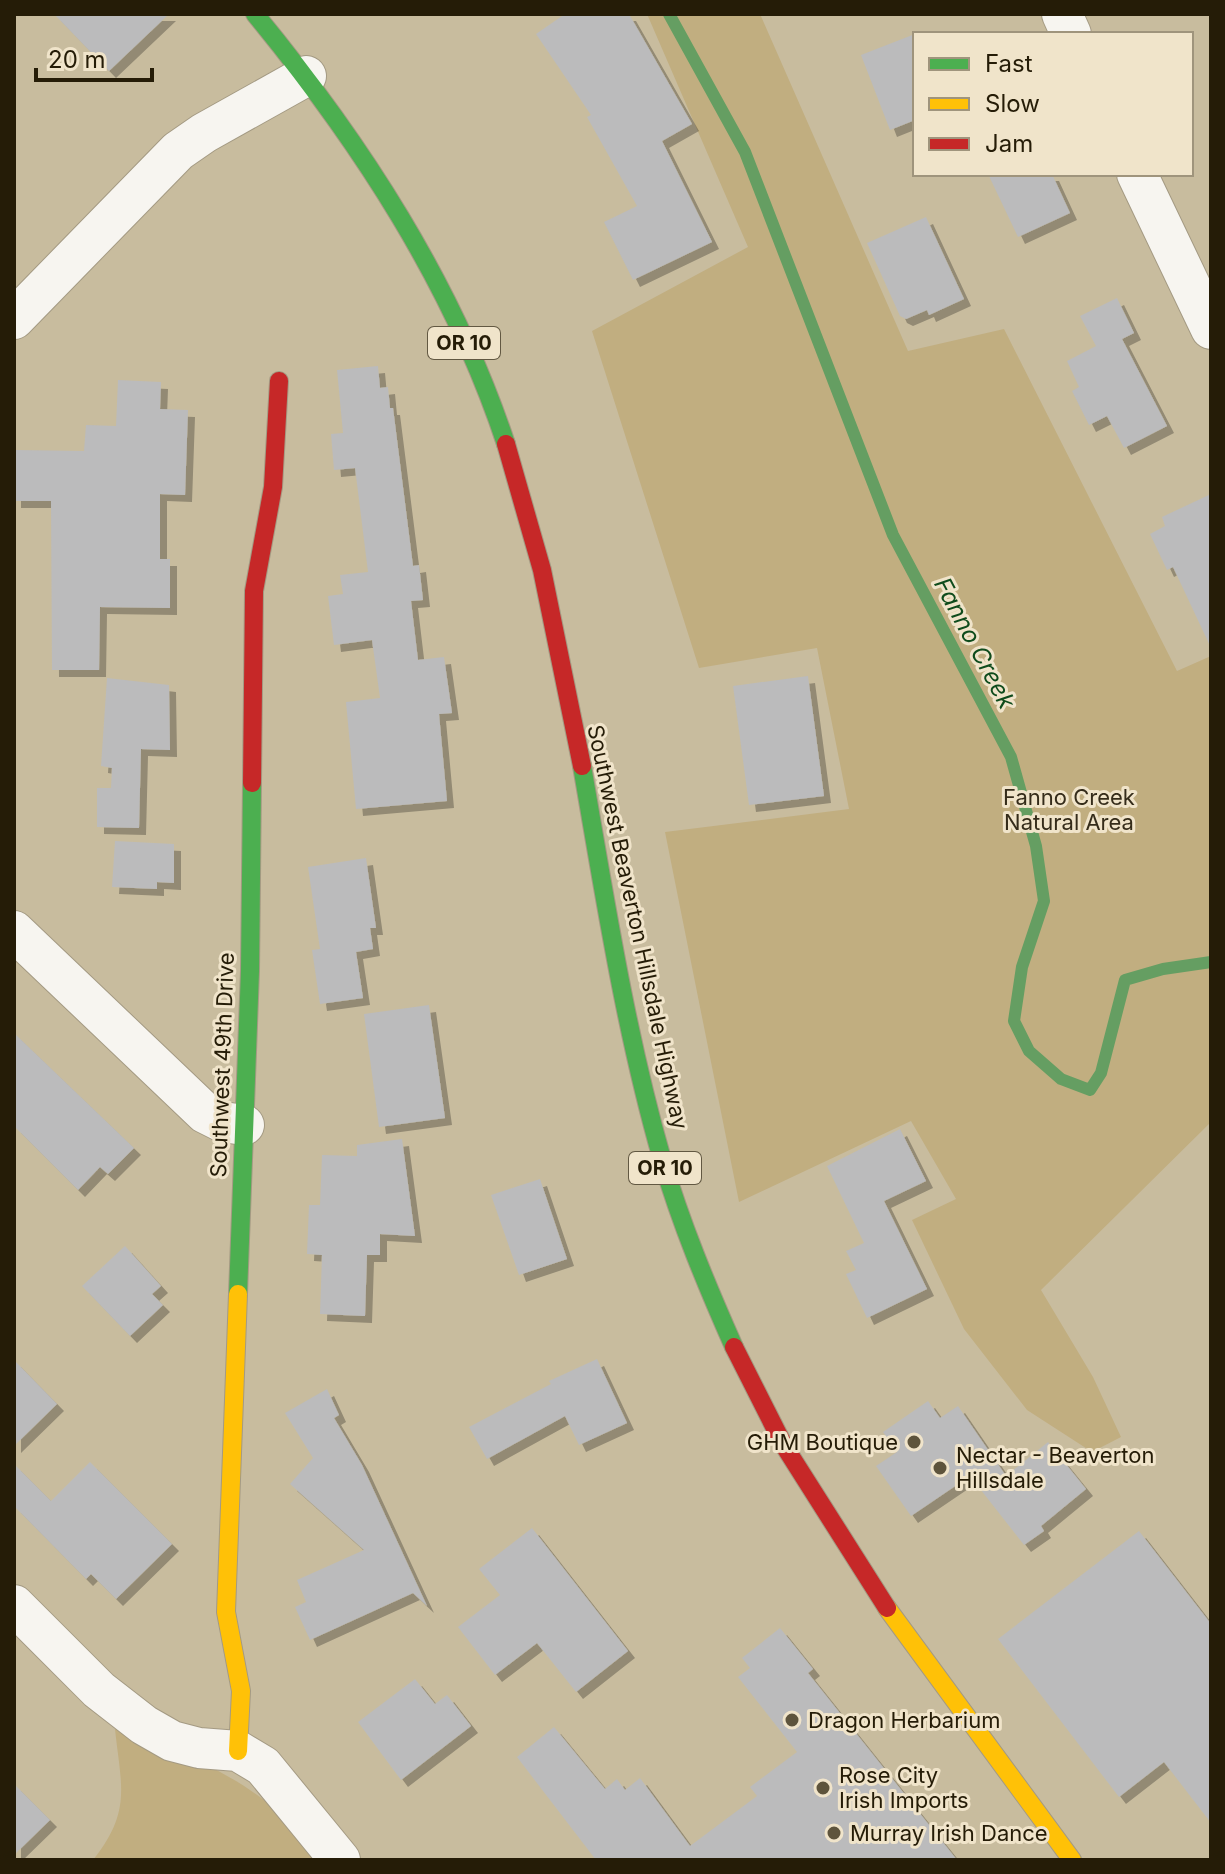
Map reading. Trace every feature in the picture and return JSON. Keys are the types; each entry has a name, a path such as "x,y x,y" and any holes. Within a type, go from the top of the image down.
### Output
{"main road":[{"name":"Southwest Beaverton Hillsdale Highway","path":"255,14 362,151 410,233 469,353 519,485 556,638 640,1078 663,1164 698,1266 734,1351 832,1532 916,1652 1072,1860"},
{"name":"Southwest 49th Drive","path":"238,1751 241,1691 226,1612 250,971 254,591 273,487 279,381"}],"street":[{"path":"14,319 178,151 306,76"},
{"path":"1138,176 1211,329"},
{"path":"14,931 205,1113 223,1122 244,1125"},
{"path":"14,1605 99,1690 144,1725 172,1741 199,1748 238,1751 263,1766 340,1860"}],"green space":[{"name":"Fanno Creek Natural Area","path":"647,14 760,14 908,351 1004,329 1177,671 1211,656 1211,1122 1041,1290 1093,1377 1121,1437 1092,1452 1027,1410 964,1329 912,1220 956,1199 911,1121 739,1202 665,832 849,809 817,648 699,668 592,331 748,247"},
{"path":"115,1729 199,1761 228,1776 280,1813 299,1835 313,1860 93,1860 114,1827 119,1812 121,1783"}],"building":[{"path":"54,14 169,14 109,71"},
{"path":"565,14 629,14 692,124 662,141 712,242 633,280 604,222 637,206 587,117 591,115 536,34"},
{"path":"913,35 913,121 890,130 861,55"},
{"path":"989,176 1053,176 1070,213 1018,237"},
{"path":"926,217 964,299 929,315 927,310 906,319 900,316 867,243"},
{"path":"1117,298 1134,333 1122,339 1167,426 1124,448 1107,416 1089,425 1072,391 1079,387 1067,361 1096,346 1080,316"},
{"path":"378,366 380,388 388,387 390,408 393,408 413,566 419,565 423,600 411,601 418,660 444,657 452,713 439,714 447,801 356,809 346,702 380,698 372,640 334,645 328,596 343,594 340,575 368,572 355,468 334,470 331,434 343,433 337,370"},
{"path":"118,380 161,382 160,409 188,410 185,495 160,494 160,559 170,559 170,608 100,607 99,670 52,670 51,501 14,501 14,450 84,451 86,425 116,426"},
{"path":"1211,494 1211,648 1173,567 1167,570 1150,534 1165,526 1162,517"},
{"path":"808,676 824,796 749,805 733,686"},
{"path":"107,678 169,685 170,750 141,749 139,828 97,827 97,788 111,788 112,768 101,766"},
{"path":"115,841 174,844 174,883 157,882 157,889 112,887"},
{"path":"366,858 376,928 370,928 373,949 356,952 363,998 320,1004 312,950 320,949 308,867"},
{"path":"429,1005 445,1118 379,1127 364,1014"},
{"path":"14,1033 134,1148 108,1174 100,1167 78,1190 14,1126"},
{"path":"900,1129 926,1181 884,1201 927,1289 867,1318 846,1274 856,1270 846,1251 864,1243 827,1166"},
{"path":"402,1139 415,1236 380,1234 380,1255 367,1255 365,1316 320,1314 322,1255 307,1254 309,1205 320,1205 322,1155 357,1156 357,1145"},
{"path":"540,1179 567,1259 519,1275 491,1195"},
{"path":"125,1246 161,1286 152,1294 163,1305 130,1336 82,1286"},
{"path":"597,1359 627,1423 579,1445 565,1416 487,1459 469,1427 551,1384 549,1381"},
{"path":"14,1360 57,1404 14,1446"},
{"path":"327,1389 339,1415 334,1418 362,1465 427,1606 413,1593 310,1640 295,1607 306,1602 297,1580 364,1550 290,1484 313,1458 285,1413"},
{"path":"928,1401 940,1418 958,1406 1006,1476 1048,1442 1086,1489 1041,1526 1044,1531 1024,1545 970,1476 911,1516 876,1466 897,1452 883,1432"},
{"path":"90,1462 172,1544 116,1599 91,1574 86,1579 14,1506 14,1464 51,1501"},
{"path":"532,1528 628,1651 576,1692 537,1643 495,1675 458,1627 500,1595 479,1569"},
{"path":"1139,1531 1211,1624 1211,1823 1164,1762 1119,1797 998,1639"},
{"path":"780,1628 813,1669 808,1673 957,1860 596,1860 517,1757 554,1727 605,1789 617,1779 625,1790 640,1778 690,1846 757,1796 750,1787 797,1752 738,1677 750,1668 742,1658"},
{"path":"415,1679 435,1704 447,1695 471,1726 401,1780 358,1722"},
{"path":"14,1784 50,1820 14,1855"}],"waterway":[{"name":"Fanno Creek","path":"669,14 745,152 893,535 1011,757 1036,846 1044,901 1022,967 1014,1021 1029,1051 1061,1079 1090,1090 1101,1073 1125,980 1163,969 1211,962"}],"traffic: fast":[{"path":"255,14 331,113 400,217 459,327 506,444"},
{"path":"582,766 617,964 649,1110 686,1231 734,1347"},
{"path":"238,1294 250,971 252,783"}],"traffic: slow":[{"path":"238,1294 226,1612 241,1691 238,1751"},
{"path":"887,1608 1072,1860"}],"traffic: jam":[{"path":"252,783 254,591 273,487 279,381"},
{"path":"506,444 542,570 582,766"},
{"path":"734,1347 783,1444 887,1608"}],"place":[{"name":"GHM Boutique","path":"914,1442"},
{"name":"Nectar - Beaverton Hillsdale","path":"940,1468"},
{"name":"Dragon Herbarium","path":"792,1720"},
{"name":"Rose City Irish Imports","path":"823,1788"},
{"name":"Murray Irish Dance","path":"834,1833"}]}
